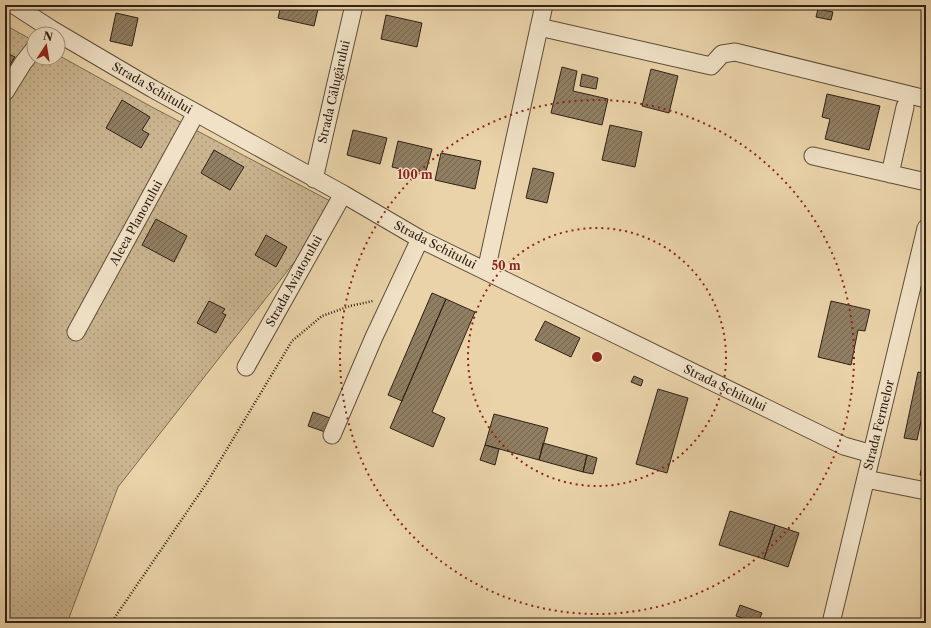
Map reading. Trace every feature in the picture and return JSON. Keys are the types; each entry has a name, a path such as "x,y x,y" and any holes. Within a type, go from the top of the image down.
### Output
{"street":[{"name":"Strada Schitului","path":"14,5 41,26"},
{"name":"Strada Călugărului","path":"314,179 354,5"},
{"path":"486,271 544,5"},
{"path":"539,27 711,66 722,54 735,52 926,99"},
{"name":"Strada Schitului","path":"66,41 420,238 844,446 872,454"},
{"path":"5,92 26,58"},
{"path":"890,174 906,107"},
{"name":"Aleea Planorului","path":"76,332 196,114"},
{"path":"813,156 926,182"},
{"name":"Strada Aviatorului","path":"246,367 343,194"},
{"name":"Strada Fermelor","path":"831,623 926,228"},
{"path":"332,435 374,337 420,238"},
{"path":"866,479 926,491"}],"path":[{"path":"111,623 206,484 292,341 322,316 350,306 392,298"}],"shaded area":[{"path":"5,25 26,37 26,66 66,66 66,59 150,106 334,203 303,251 118,487 67,623 5,623"}],"building":[{"path":"56,5 73,5 72,9"},
{"path":"281,5 319,5 314,26 278,18"},
{"path":"580,5 597,5 597,9"},
{"path":"818,9 833,12 831,20 816,17"},
{"path":"116,13 138,18 132,46 110,41"},
{"path":"386,15 422,23 417,47 381,39"},
{"path":"5,52 15,57 8,68 5,67"},
{"path":"562,67 577,71 573,91 608,99 602,125 551,113"},
{"path":"651,69 678,76 669,113 642,106"},
{"path":"582,74 598,78 596,89 580,86"},
{"path":"827,94 880,106 869,150 825,139 830,119 822,117"},
{"path":"122,100 150,117 142,130 149,134 141,148 106,128"},
{"path":"610,125 642,132 635,167 602,160"},
{"path":"353,130 387,138 380,164 347,155"},
{"path":"398,141 432,149 425,175 392,167"},
{"path":"214,150 244,167 230,190 201,173"},
{"path":"441,153 481,161 475,189 435,180"},
{"path":"533,168 554,173 547,203 526,198"},
{"path":"156,219 187,236 174,262 142,245"},
{"path":"266,235 287,247 276,267 255,255"},
{"path":"432,293 446,299 402,401 388,395"},
{"path":"446,299 475,312 432,412 445,418 433,447 390,428"},
{"path":"209,301 225,309 222,313 226,315 216,333 197,323"},
{"path":"831,301 870,310 865,331 858,330 851,365 818,357"},
{"path":"545,321 580,338 571,357 535,340"},
{"path":"918,372 926,374 926,398 917,440 904,438"},
{"path":"634,376 643,380 641,386 631,382"},
{"path":"658,389 688,398 667,473 636,464"},
{"path":"313,412 330,418 325,432 308,426"},
{"path":"494,414 548,428 539,460 485,445"},
{"path":"543,443 587,455 583,472 539,460"},
{"path":"485,445 499,449 495,465 480,460"},
{"path":"925,453 926,454 926,477 920,475"},
{"path":"587,455 597,458 593,474 583,472"},
{"path":"730,511 775,525 764,559 719,545"},
{"path":"775,525 799,533 788,567 764,559"},
{"path":"740,605 762,613 758,623 736,616"}]}
